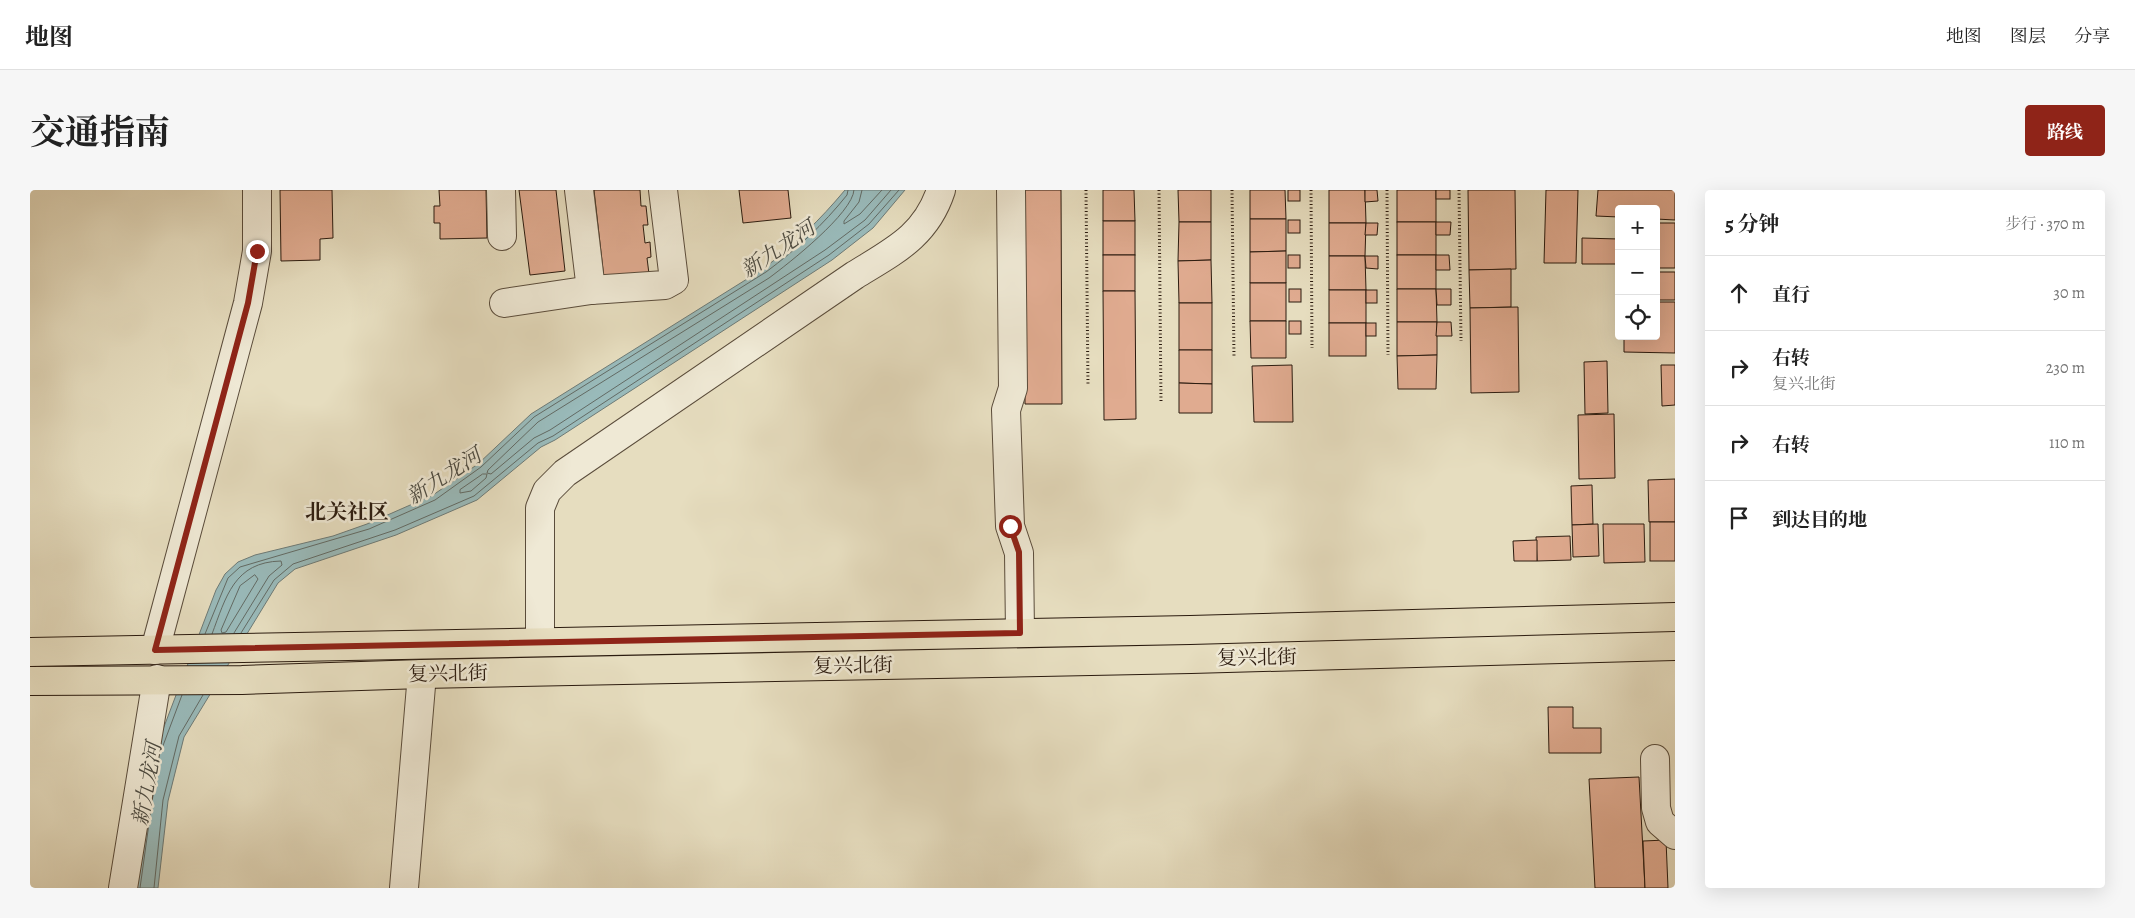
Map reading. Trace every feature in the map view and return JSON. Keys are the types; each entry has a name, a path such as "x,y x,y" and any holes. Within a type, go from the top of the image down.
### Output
{"main road":[{"name":"复兴北街","path":"30,652 1020,633 1675,617"},
{"name":"复兴北街","path":"30,681 242,680 422,674 1191,659 1675,646"}],"street":[{"path":"165,650 248,303 257,251 257,190"},
{"path":"501,190 502,236"},
{"path":"579,190 591,290"},
{"path":"504,303 591,290 665,285 674,280 663,190"},
{"path":"540,642 540,508 547,491 565,473 855,275 902,246 921,230 935,210 941,190"},
{"path":"1012,190 1013,388 1006,410 1010,526 1019,552 1020,633"},
{"path":"404,888 422,674"},
{"path":"123,888 164,679"},
{"path":"1655,759 1656,808 1660,822 1675,835"}],"path":[{"path":"1086,190 1088,386"},
{"path":"1159,190 1161,402"},
{"path":"1232,190 1234,358"},
{"path":"1311,190 1312,348"},
{"path":"1387,190 1388,355"},
{"path":"1459,190 1461,341"}],"water":[{"path":"845,190 905,190 873,228 832,260 555,440 541,447 477,500 396,535 295,569 278,583 184,737 168,801 158,888 135,888 154,753 216,590 225,574 238,562 255,555 333,536 367,524 433,495 478,464 531,414 763,269 806,232"}],"building":[{"path":"280,190 332,190 333,238 320,239 320,260 281,261"},
{"path":"439,190 486,190 487,238 440,239 440,223 434,223 434,206 440,206"},
{"path":"519,190 556,190 565,271 530,275"},
{"path":"594,190 640,190 641,206 646,206 648,225 643,225 645,243 650,242 651,257 647,258 649,274 604,279"},
{"path":"739,190 788,190 791,218 743,223"},
{"path":"1023,190 1061,190 1062,404 1025,404"},
{"path":"1103,190 1134,190 1135,221 1103,221"},
{"path":"1178,190 1211,190 1211,222 1179,222"},
{"path":"1250,190 1285,190 1286,219 1250,219"},
{"path":"1288,190 1300,190 1300,201 1288,201"},
{"path":"1329,190 1365,190 1366,223 1329,223"},
{"path":"1365,190 1377,190 1378,201 1365,202"},
{"path":"1397,190 1436,190 1436,222 1397,222"},
{"path":"1436,190 1450,190 1450,199 1436,199"},
{"path":"1468,190 1515,190 1516,269 1469,270"},
{"path":"1546,190 1578,190 1576,263 1544,263"},
{"path":"1598,190 1675,190 1675,220 1660,219 1660,205 1615,205 1615,217 1596,216"},
{"path":"1250,219 1286,219 1286,251 1250,252"},
{"path":"1288,220 1300,220 1300,233 1288,233"},
{"path":"1103,221 1135,221 1135,255 1103,255"},
{"path":"1179,222 1211,222 1211,260 1178,261"},
{"path":"1397,222 1436,222 1436,255 1397,255"},
{"path":"1436,222 1451,222 1450,235 1436,235"},
{"path":"1329,223 1366,223 1365,256 1329,256"},
{"path":"1366,223 1378,223 1377,235 1365,235"},
{"path":"1660,223 1675,223 1675,268 1660,268"},
{"path":"1582,238 1615,239 1615,264 1582,264"},
{"path":"1286,251 1286,283 1250,283 1250,252"},
{"path":"1103,255 1135,255 1135,291 1103,291"},
{"path":"1288,255 1300,255 1300,268 1288,268"},
{"path":"1397,255 1436,255 1436,289 1397,289"},
{"path":"1436,255 1449,255 1450,270 1436,270"},
{"path":"1329,256 1365,256 1366,290 1329,290"},
{"path":"1365,256 1378,256 1378,269 1366,268"},
{"path":"1211,260 1212,303 1179,303 1178,261"},
{"path":"1511,269 1511,307 1470,308 1469,270"},
{"path":"1660,272 1675,272 1675,300 1660,300"},
{"path":"1250,283 1286,283 1286,321 1250,321"},
{"path":"1289,289 1301,289 1301,302 1289,302"},
{"path":"1397,289 1436,289 1437,322 1397,322"},
{"path":"1436,289 1451,289 1451,305 1437,305"},
{"path":"1329,290 1366,290 1366,323 1329,323"},
{"path":"1366,290 1377,290 1377,303 1366,303"},
{"path":"1103,291 1135,291 1136,419 1104,420"},
{"path":"1660,302 1675,302 1675,353 1624,352 1624,340 1660,340"},
{"path":"1179,303 1212,303 1212,350 1179,350"},
{"path":"1518,307 1519,392 1471,393 1470,308"},
{"path":"1250,321 1286,321 1286,358 1251,358"},
{"path":"1289,321 1301,321 1301,334 1289,334"},
{"path":"1397,322 1437,322 1437,355 1397,356"},
{"path":"1437,322 1451,322 1452,336 1436,336"},
{"path":"1329,323 1366,323 1366,356 1329,356"},
{"path":"1366,323 1376,323 1376,336 1366,336"},
{"path":"1179,350 1212,350 1212,384 1179,383"},
{"path":"1437,355 1436,389 1398,389 1397,356"},
{"path":"1607,361 1608,413 1585,414 1584,362"},
{"path":"1292,365 1293,422 1254,422 1252,366"},
{"path":"1661,365 1675,365 1675,405 1662,406"},
{"path":"1179,383 1212,384 1212,413 1179,413"},
{"path":"1614,414 1615,478 1579,479 1578,415"},
{"path":"1675,479 1675,522 1649,522 1648,480"},
{"path":"1592,485 1593,524 1572,525 1571,486"},
{"path":"1650,522 1675,522 1675,561 1650,561"},
{"path":"1598,524 1599,556 1573,557 1572,525"},
{"path":"1603,524 1644,524 1645,562 1604,563"},
{"path":"1570,536 1571,560 1537,561 1536,537"},
{"path":"1537,540 1537,561 1514,561 1513,541"},
{"path":"1548,707 1573,707 1573,728 1601,728 1601,753 1549,753"},
{"path":"1639,777 1645,888 1595,888 1589,779"},
{"path":"1666,840 1668,888 1645,888 1643,841"}],"district":[{"name":"北关社区","path":"347,512"}],"route":[{"path":"257,251 248,303 155,650 1020,633 1019,552 1010,526"}],"water label":[{"name":"新九龙河","path":"778,249"},
{"name":"新九龙河","path":"444,476"},
{"name":"新九龙河","path":"147,784"}]}
